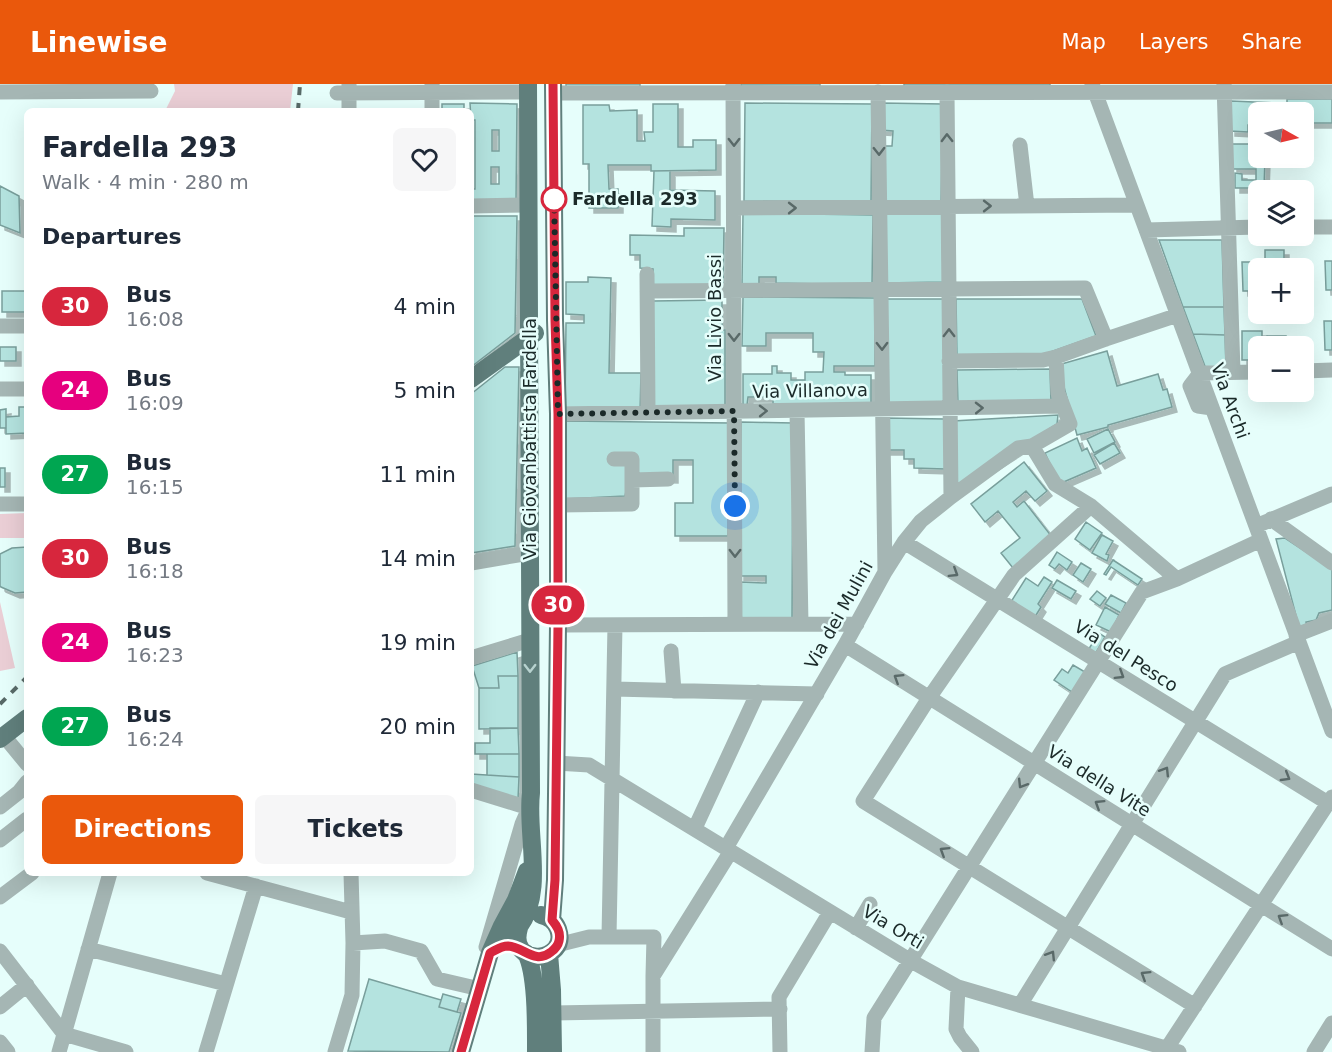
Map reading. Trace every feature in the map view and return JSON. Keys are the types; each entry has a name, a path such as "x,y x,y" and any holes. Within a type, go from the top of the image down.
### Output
{"main road":[{"name":"Via Giovanbattista Fardella","path":"520,925 531,897 533,850 530,800 528,88"},
{"name":"Via Giovanbattista Fardella","path":"552,920 555,880 558,625 558,414 553,88"},
{"path":"474,377 529,336 555,320"},
{"path":"2,737 24,720"},
{"path":"461,1052 490,957 502,926 516,900 533,850"},
{"path":"490,957 531,916 547,916 558,929 559,947 547,1020 536,1052"},
{"path":"520,925 517,939 531,965 547,1020 553,1052"},
{"path":"490,957 503,946 537,957 559,947"}],"street":[{"path":"432,88 432,108"},
{"path":"348,108 345,90 528,88"},
{"path":"553,88 826,88 878,92 947,92 1094,88 1225,88 1332,92"},
{"name":"Via Livio Bassi","path":"734,88 735,624"},
{"name":"Via Archi","path":"1094,88 1332,731"},
{"path":"1225,88 1233,372"},
{"path":"0,92 151,91"},
{"path":"878,92 885,572"},
{"path":"947,92 951,497"},
{"path":"1020,145 1027,206"},
{"path":"474,206 529,205"},
{"path":"734,208 1137,205"},
{"path":"1146,230 1248,227"},
{"path":"1314,227 1332,227"},
{"path":"647,274 648,413"},
{"path":"647,291 1085,288 1106,339"},
{"path":"949,361 1043,360 1178,315"},
{"path":"0,326 24,326"},
{"path":"1056,357 1058,393 1063,406"},
{"path":"1314,371 1332,370"},
{"path":"1200,373 1248,372"},
{"path":"0,389 24,389"},
{"name":"Via Villanova","path":"558,414 1063,406"},
{"name":"Via dei Mulini","path":"653,976 902,546 921,521 1018,448 1032,446 1070,424 1063,406"},
{"path":"797,411 801,624"},
{"path":"1032,446 1055,484 1091,506 1177,579"},
{"path":"558,505 632,504 632,459 614,459"},
{"path":"632,480 668,479"},
{"path":"872,1052 874,1018 1142,592 1177,579 1259,533 1270,519 1332,495"},
{"path":"0,504 24,504"},
{"path":"1091,506 1014,575 929,698 863,801 1195,1006"},
{"path":"1270,519 1332,564"},
{"name":"Via del Pesco","path":"884,541 902,546 998,600 1195,721 1330,800"},
{"path":"474,562 530,553"},
{"path":"1020,1005 1225,674 1332,621"},
{"path":"558,625 857,624"},
{"path":"609,937 615,625"},
{"path":"474,657 530,640"},
{"name":"Via della Vite","path":"845,645 1332,949"},
{"path":"671,651 674,690"},
{"path":"614,689 817,694"},
{"path":"694,828 758,693"},
{"path":"2,737 24,761"},
{"name":"Via Orti","path":"556,764 589,765 856,928 958,987 1020,1005 1131,1046 1173,1050"},
{"path":"0,807 24,786"},
{"path":"474,791 530,800 486,947 490,957"},
{"path":"1173,1050 1195,1006 1330,800"},
{"path":"0,840 24,821"},
{"path":"0,897 28,876"},
{"path":"59,1052 109,876"},
{"path":"218,876 351,912"},
{"path":"335,1052 352,995 351,876"},
{"path":"206,1052 256,886"},
{"path":"856,928 870,904"},
{"path":"780,1052 779,997 830,912"},
{"path":"559,947 589,937 654,938 653,1052"},
{"path":"353,943 386,941 421,951 437,979 480,989"},
{"path":"88,949 226,984"},
{"path":"0,951 64,1034 126,1052"},
{"path":"0,1007 27,985"},
{"path":"958,987 956,1029 972,1052"},
{"path":"547,1020 572,1012 780,1009"},
{"path":"1314,1052 1332,1023"},
{"path":"0,1042 8,1052"}],"shaded area":[{"path":"174,84 293,84 290,108 166,108 175,91"},
{"path":"24,513 24,538 0,538 0,514"},
{"path":"0,602 15,668 0,671"}],"building":[{"path":"566,84 640,84 640,89 566,87"},
{"path":"741,84 820,84 820,87 741,86"},
{"path":"904,84 1050,84 1050,88 904,92"},
{"path":"1287,99 1332,99 1332,123 1314,123 1314,102 1287,102"},
{"path":"1231,101 1254,102 1248,102 1248,132 1230,131"},
{"path":"470,103 517,104 516,200 474,200 474,108 470,108","holes":["492,130 499,130 499,151 492,151","491,167 499,167 499,184 491,184"]},
{"path":"745,103 872,104 871,202 744,201"},
{"path":"881,103 943,104 941,206 881,205 882,146 892,146 893,131 880,130"},
{"path":"442,104 464,104 464,108 442,108"},
{"path":"653,104 678,104 678,147 693,147 693,140 716,140 716,170 651,171 651,165 608,165 609,189 618,189 618,208 589,208 589,164 583,164 583,105 609,105 610,111 637,110 637,141 645,141 644,132 653,132"},
{"path":"1232,144 1248,144 1248,168 1265,168 1264,180 1256,180 1256,169 1232,169"},
{"path":"654,171 670,171 670,190 715,191 715,220 671,219 671,227 652,226"},
{"path":"1235,173 1242,174 1242,180 1248,180 1248,188 1235,188"},
{"path":"0,186 19,196 20,233 0,225"},
{"path":"942,212 943,282 883,283 881,213"},
{"path":"743,213 873,215 872,285 776,283 776,277 759,277 759,284 742,284"},
{"path":"474,216 517,216 515,333 474,365"},
{"path":"684,228 724,228 723,290 653,289 653,269 640,268 640,255 630,255 630,235 684,236"},
{"path":"1159,240 1222,240 1224,307 1183,307"},
{"path":"1265,250 1284,250 1284,258 1265,258"},
{"path":"1325,261 1332,261 1332,290 1326,290"},
{"path":"1242,262 1248,262 1248,291 1243,291"},
{"path":"588,277 611,278 609,373 641,373 640,412 565,413 566,323 584,323 584,315 566,314 566,282 588,282"},
{"path":"2,291 24,291 24,312 2,312"},
{"path":"743,297 875,298 875,366 834,366 834,372 845,372 845,375 871,375 871,404 773,404 773,397 748,397 747,405 743,405 743,374 772,374 772,366 777,366 777,373 791,373 791,380 805,380 805,372 823,372 824,352 813,352 813,333 766,333 766,346 742,346"},
{"path":"882,299 946,299 944,407 884,406"},
{"path":"956,299 1082,299 1096,336 1042,355 957,357"},
{"path":"722,300 722,330 725,330 725,410 653,410 653,301"},
{"path":"1183,307 1224,307 1225,335 1193,334"},
{"path":"1324,321 1332,321 1332,350 1325,350"},
{"path":"1242,331 1262,331 1262,336 1248,336 1248,360 1242,360"},
{"path":"1193,334 1225,335 1226,367 1206,369"},
{"path":"0,347 16,347 16,361 0,361"},
{"path":"1107,351 1117,386 1158,374 1163,390 1167,389 1172,407 1077,435 1058,365"},
{"path":"505,367 519,367 515,546 474,553 474,392"},
{"path":"1050,369 1051,402 958,404 957,370"},
{"path":"19,407 24,407 24,433 6,434 6,417 19,416"},
{"path":"6,409 6,428 0,428 0,410"},
{"path":"1058,415 1057,424 955,490 953,421"},
{"path":"885,418 945,419 945,469 914,468 914,459 904,459 904,450 885,450"},
{"path":"566,421 730,423 728,536 675,536 675,503 693,503 693,460 673,460 673,478 634,477 634,454 625,496 565,499"},
{"path":"741,422 793,423 792,620 739,620 740,582 766,583 766,576 739,576"},
{"path":"1108,429 1115,442 1094,453 1087,439"},
{"path":"1077,438 1082,451 1087,448 1096,468 1059,484 1045,453"},
{"path":"1114,443 1120,453 1100,464 1094,455"},
{"path":"1024,462 1047,491 1035,501 1026,491 1013,502 1017,507 1024,501 1052,537 1013,568 1001,553 1020,538 998,511 985,522 971,504"},
{"path":"0,468 5,468 5,487 0,487"},
{"path":"1086,522 1102,533 1090,550 1075,539"},
{"path":"1102,535 1113,541 1106,554 1109,555 1107,561 1092,553"},
{"path":"1285,538 1332,569 1332,610 1319,613 1316,620 1306,622 1307,628 1300,631 1276,539"},
{"path":"24,547 24,592 15,593 0,586 0,554 12,548"},
{"path":"1057,552 1072,562 1067,570 1059,564 1055,569 1049,565"},
{"path":"1113,560 1142,579 1138,585 1111,567 1106,575 1104,574"},
{"path":"1081,563 1091,569 1083,582 1073,575"},
{"path":"1044,577 1052,582 1038,604 1041,607 1033,620 1009,605 1026,578 1038,586"},
{"path":"1057,580 1076,591 1071,599 1052,588"},
{"path":"1097,591 1106,598 1100,606 1090,599"},
{"path":"1111,595 1126,603 1121,613 1105,604"},
{"path":"1105,607 1119,615 1111,632 1096,625"},
{"path":"1094,630 1105,637 1094,656 1087,652 1095,639 1091,636"},
{"path":"517,652 518,676 498,676 499,688 479,688 474,665"},
{"path":"1073,665 1085,672 1072,692 1054,680 1062,669 1068,673"},
{"path":"498,676 518,676 518,728 479,729 479,688 499,688"},
{"path":"490,728 518,728 519,754 475,754 475,743 490,743"},
{"path":"487,754 519,754 519,777 487,775"},
{"path":"474,774 519,777 518,799 474,786"},
{"path":"369,979 441,1000 439,1007 461,1013 449,1052 348,1051"},
{"path":"443,994 461,999 457,1012 439,1007"}],"railway":[{"path":"298,108 300,84"},
{"path":"0,704 24,680"}],"bus line":[{"name":"30","path":"461,1052 490,953 503,946 510,946 531,956 543,957 554,950 559,940 558,929 552,920 555,880 558,625 558,414 553,84"}],"place":[{"name":"Fardella 293","path":"554,199"}],"route":[{"path":"554,199 554,194 558,414 734,411 735,506"}]}
